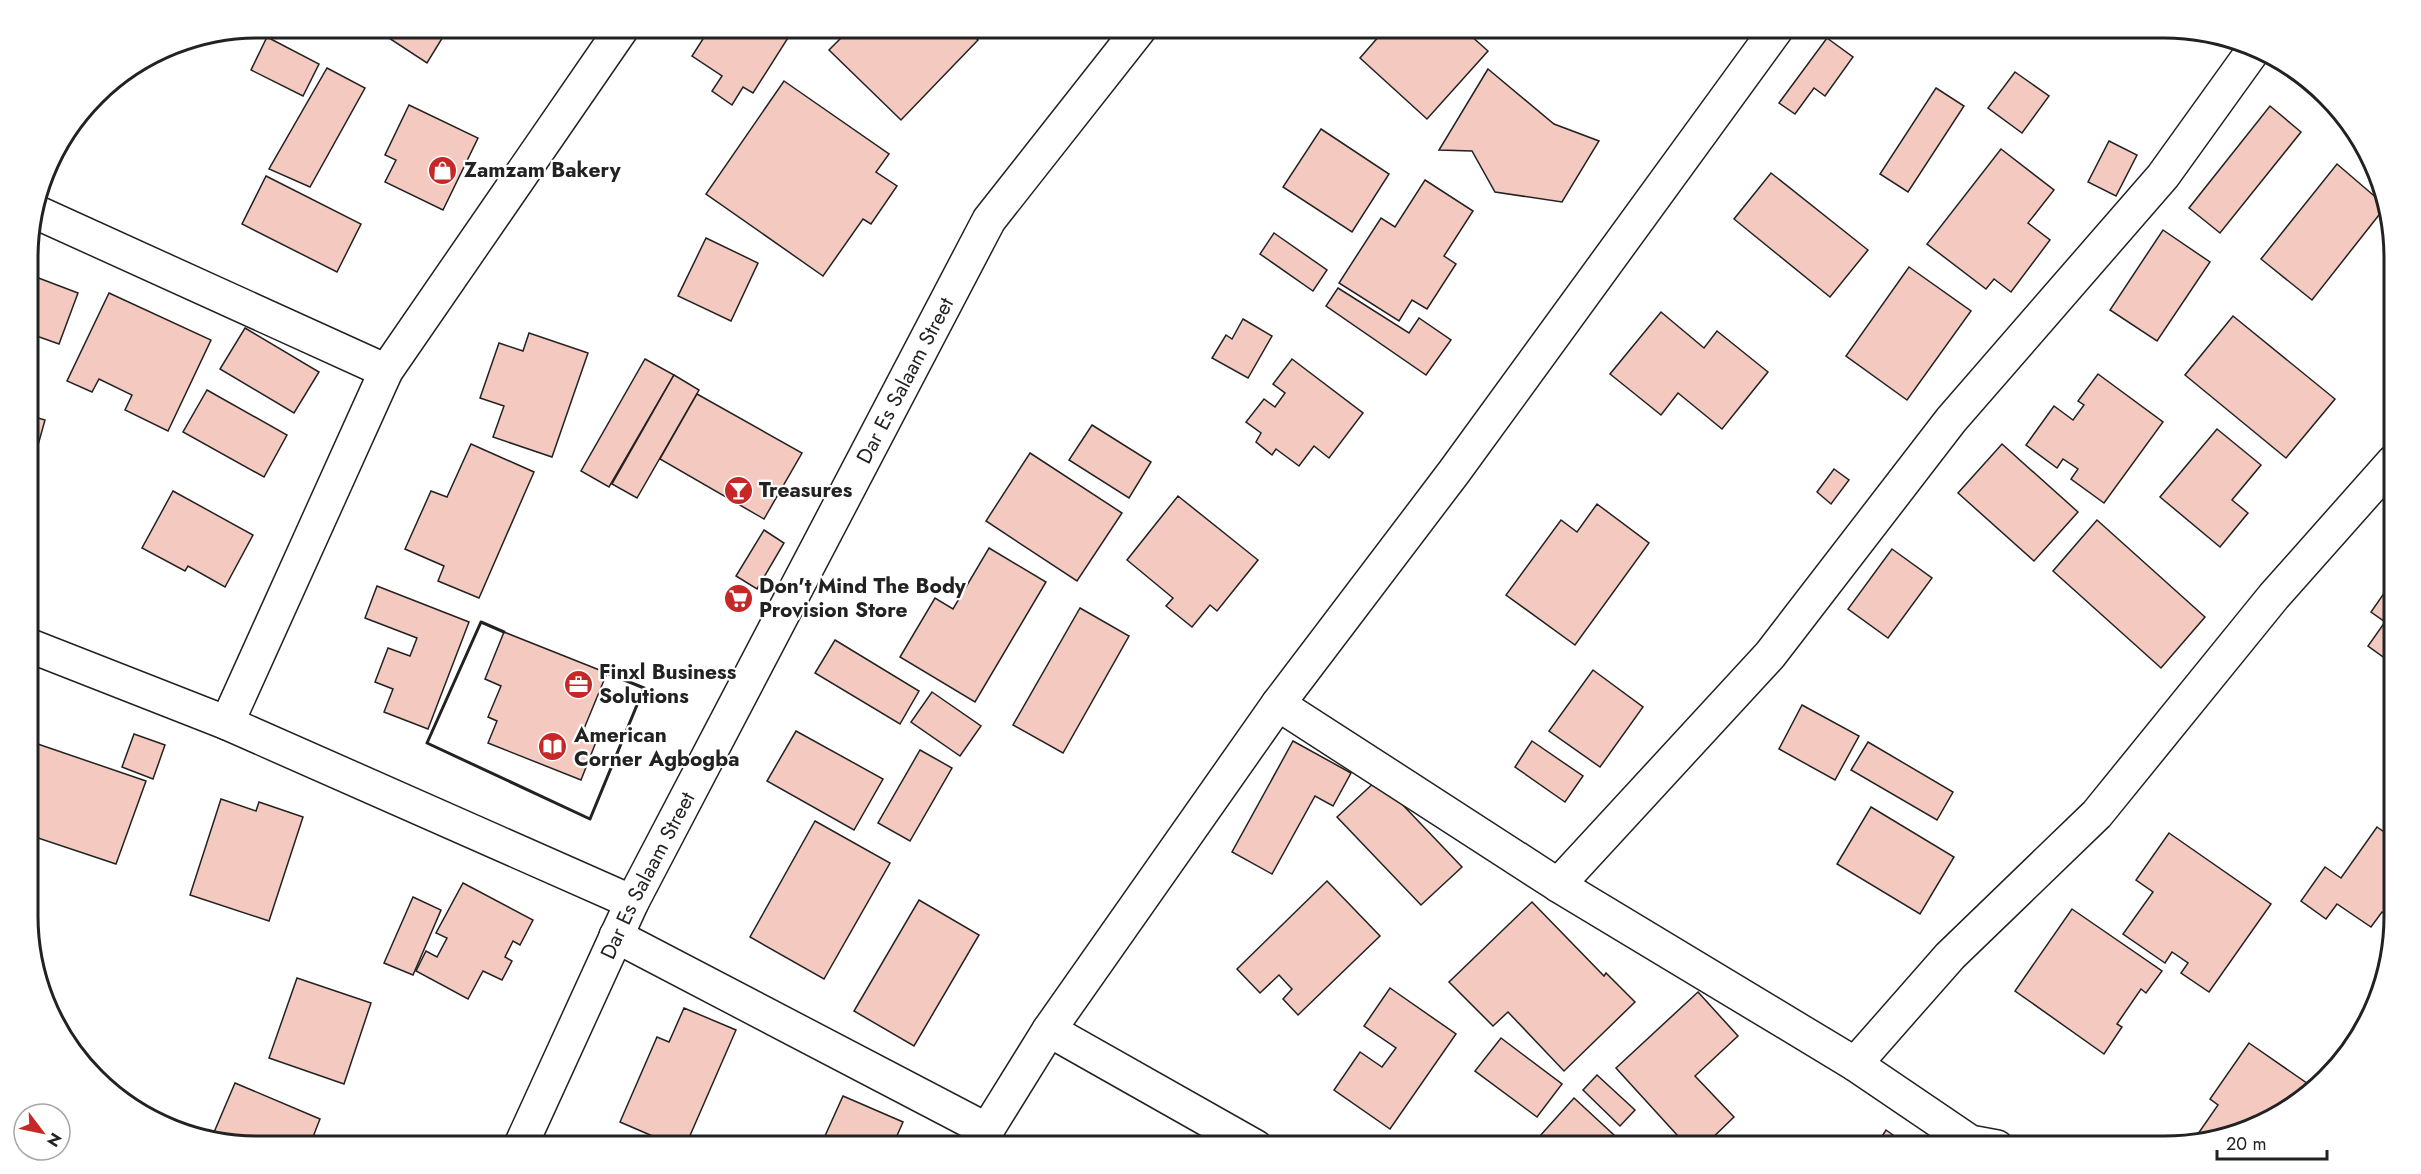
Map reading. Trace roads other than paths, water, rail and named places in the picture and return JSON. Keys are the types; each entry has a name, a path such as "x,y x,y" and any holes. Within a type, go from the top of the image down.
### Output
{"street":[{"path":"227,723 386,371 615,38"},
{"name":"Dar Es Salaam Street","path":"525,1136 632,902 989,220 1131,38"},
{"path":"984,1136 1049,1029 1278,704 1454,472 1770,38"},
{"path":"1558,885 1770,655 1951,420 2163,176 2250,55"},
{"path":"42,215 386,371"},
{"path":"1855,1064 1950,956 2097,814 2274,596 2384,472"},
{"path":"38,649 227,723 632,902"},
{"path":"1278,704 1558,885 1855,1064 1964,1136"},
{"path":"616,936 979,1136"},
{"path":"1049,1029 1237,1136"}],"place":[{"name":"Zamzam Bakery","path":"443,170"},
{"name":"Treasures","path":"738,490"},
{"name":"Don't Mind The Body Provision Store","path":"738,598"},
{"name":"Finxl Business Solutions","path":"578,684"},
{"name":"American Corner Agbogba","path":"553,747"}]}
